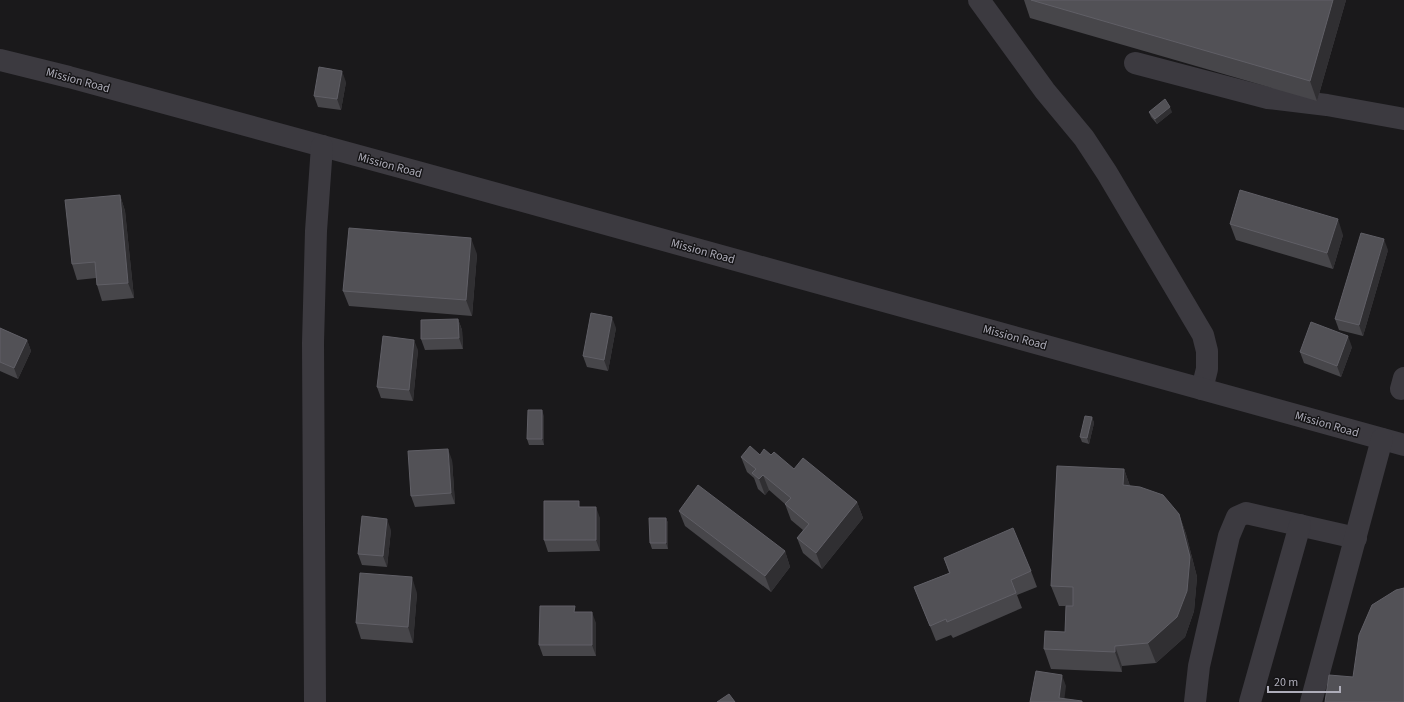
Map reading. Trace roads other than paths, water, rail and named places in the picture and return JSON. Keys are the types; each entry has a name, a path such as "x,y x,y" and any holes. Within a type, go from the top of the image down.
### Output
{"street":[{"path":"979,0 1045,91 1084,138 1111,179 1203,335 1207,351 1206,369 1202,389"},
{"name":"Mission Road","path":"0,60 69,77 322,146 1404,445"},
{"path":"1135,63 1268,98 1327,105 1404,119"},
{"path":"315,702 313,343 316,231 322,146"},
{"path":"1311,702 1382,439"},
{"path":"1195,702 1200,658 1229,536 1237,517 1246,513 1356,538"},
{"path":"1250,702 1300,525"}]}
